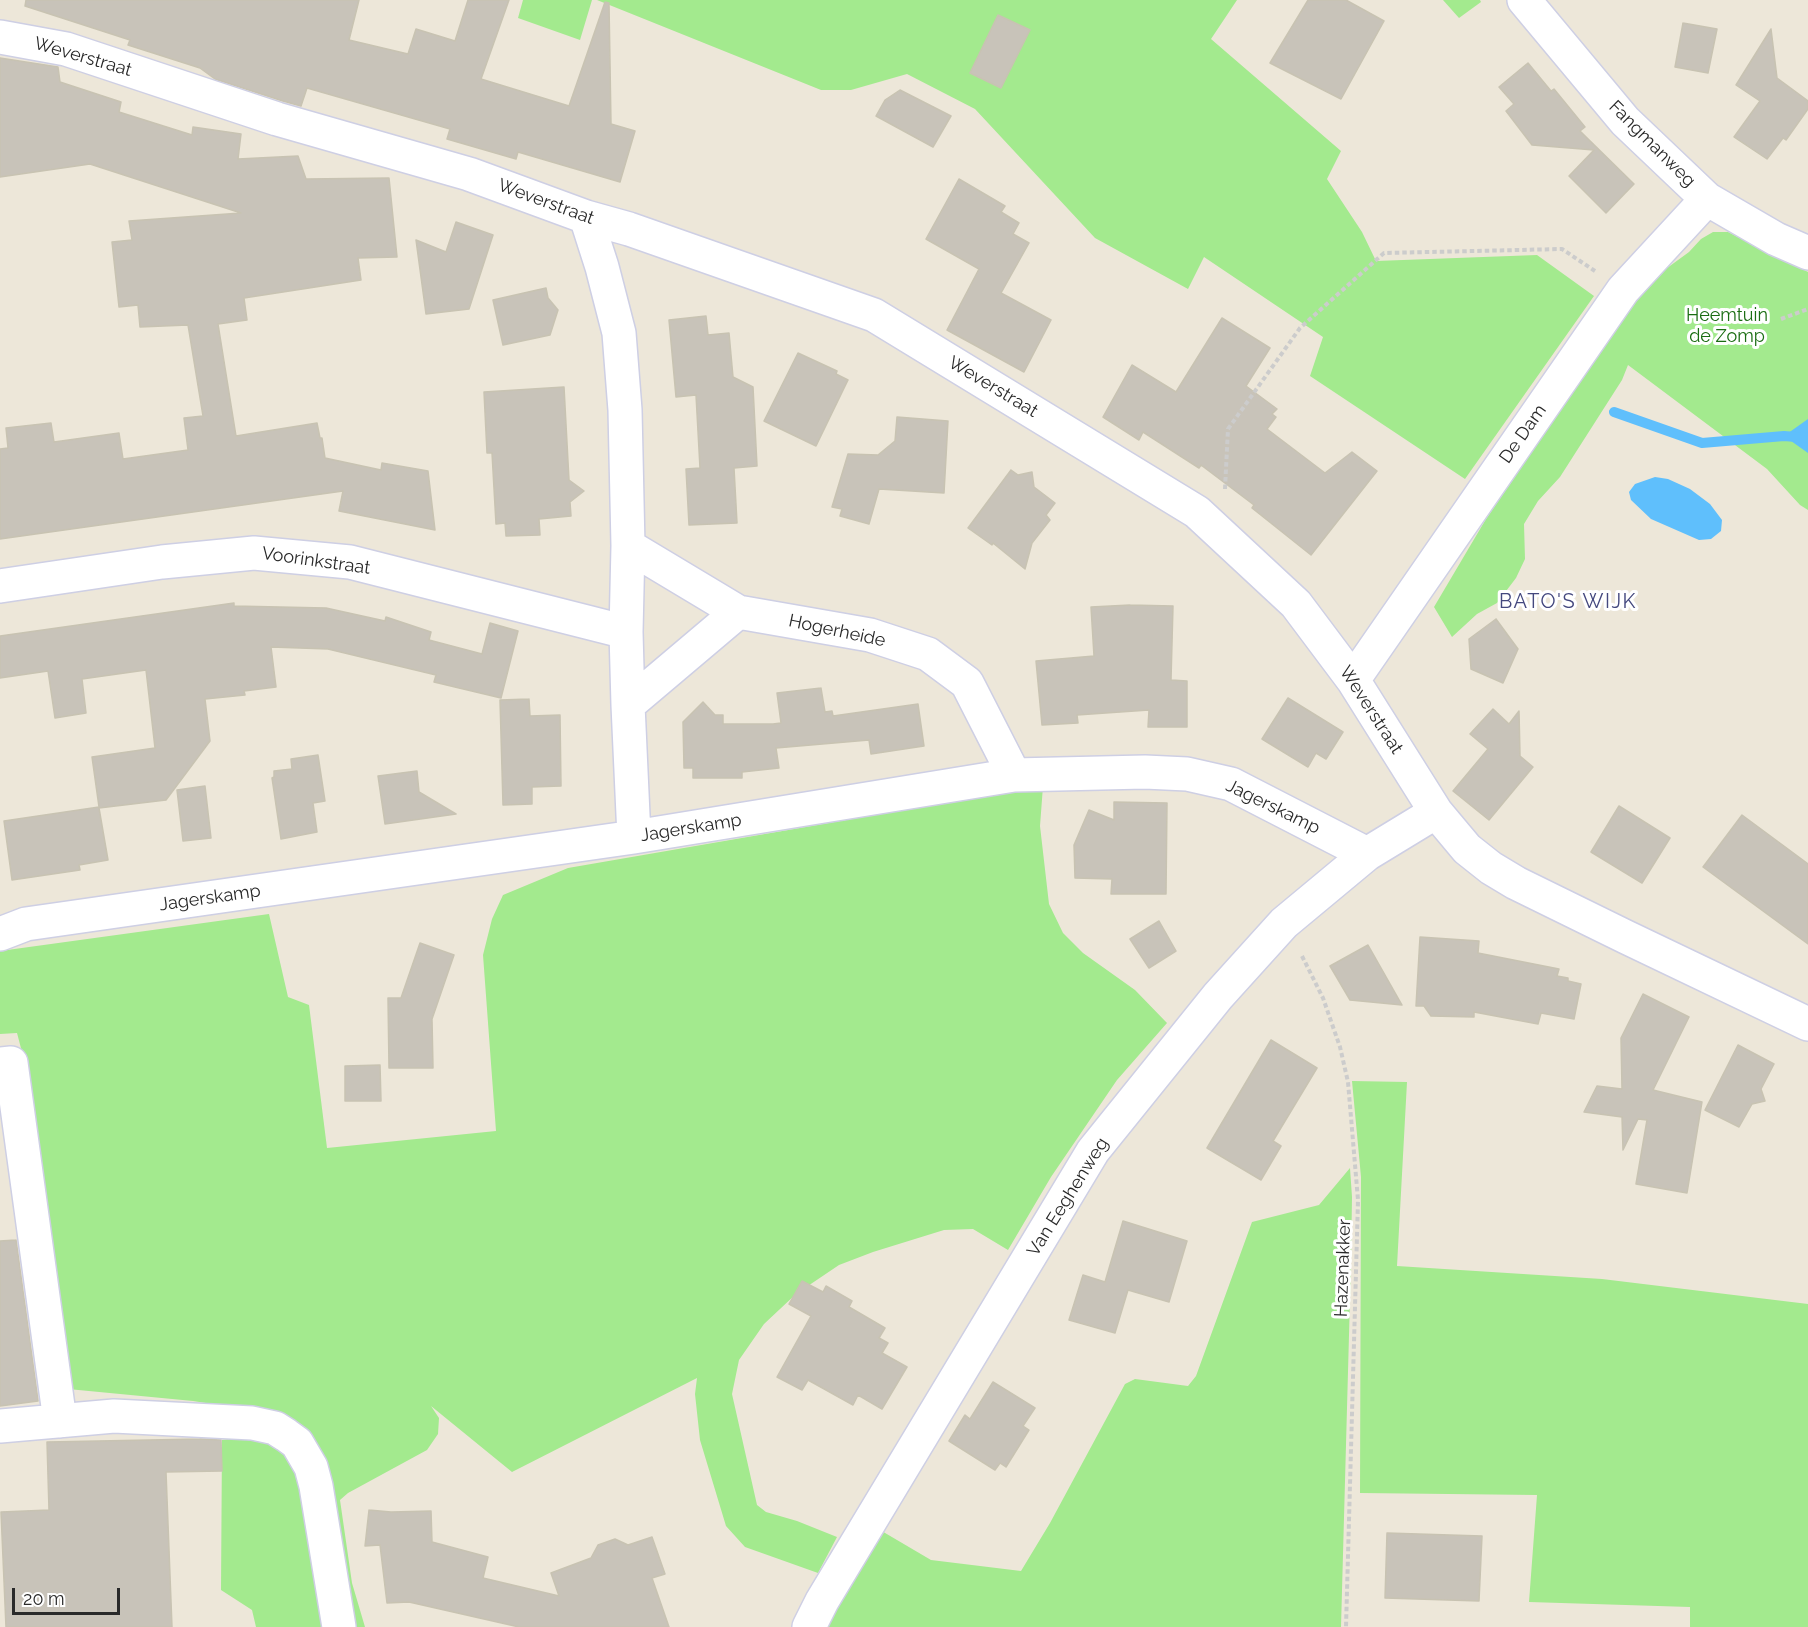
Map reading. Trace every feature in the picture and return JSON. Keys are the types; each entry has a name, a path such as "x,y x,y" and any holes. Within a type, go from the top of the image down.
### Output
{"street":[{"name":"Fangmanweg","path":"1524,0 1625,122 1707,199 1776,239 1808,253"},
{"name":"Weverstraat","path":"0,37 66,48 277,119 469,174 586,218 629,229 874,315 1197,512 1296,604 1353,680 1436,812 1467,849 1516,883 1808,1024"},
{"name":"De Dam","path":"1353,680 1623,290 1707,199"},
{"path":"586,218 602,267 619,333 625,410 628,546 626,632 634,837"},
{"name":"Hogerheide","path":"628,546 738,612 870,635 928,654 967,683 1014,775"},
{"name":"Voorinkstraat","path":"0,586 162,562 254,553 350,562 626,632"},
{"path":"628,705 738,612"},
{"name":"Jagerskamp","path":"0,934 38,922 634,837 1014,775 1145,772 1187,774 1231,784 1367,854"},
{"name":"Van Eeghenweg","path":"809,1627 822,1601 1093,1151 1218,996 1284,923 1367,854 1436,812"},
{"path":"0,1064 11,1063 60,1421"},
{"path":"0,1426 114,1416 252,1423 275,1428 297,1443 311,1467 339,1627"}],"path":[{"path":"1223,537 1228,429 1300,328 1384,253 1562,249 1623,290"},
{"path":"1781,319 1808,309"},
{"name":"Hazenakker","path":"1284,923 1323,998 1341,1047 1353,1123 1358,1200 1346,1627"}],"green space":[{"path":"523,0 592,0 580,40 518,18"},
{"path":"597,0 1237,0 1211,39 1341,151 1327,179 1362,232 1376,261 1537,255 1594,296 1465,479 1310,376 1323,337 1204,257 1188,289 1095,238 975,109 907,74 851,90 821,90"},
{"path":"1443,0 1480,0 1481,2 1459,18"},
{"name":"Heemtuin de Zomp","path":"1713,232 1728,232 1808,272 1808,510 1800,505 1767,469 1628,365 1622,380 1560,477 1538,501 1524,524 1525,559 1516,578 1497,603 1477,614 1452,637 1434,607 1486,519 1641,292 1701,239"},
{"path":"1043,786 1040,826 1049,904 1063,933 1083,953 1135,990 1167,1023 1117,1080 1051,1177 1008,1250 973,1229 944,1230 839,1265 796,1294 764,1324 739,1360 732,1394 757,1505 766,1512 797,1521 837,1537 818,1573 745,1547 726,1526 700,1440 695,1394 697,1378 512,1472 431,1406 439,1418 438,1434 427,1450 348,1493 340,1500 352,1583 365,1627 349,1627 327,1487 263,1412 193,1401 68,1389 27,1071 17,1033 0,1034 0,951 269,914 288,997 309,1005 327,1148 496,1131 483,955 492,919 503,895 568,868"},
{"path":"1352,1081 1407,1082 1397,1266 1602,1279 1808,1304 1808,1627 1690,1627 1690,1607 1529,1602 1537,1495 1360,1493 1361,1177"},
{"path":"1350,1168 1351,1262 1341,1627 825,1627 880,1530 931,1560 1021,1571 1050,1523 1125,1384 1135,1379 1188,1386 1196,1376 1252,1222 1319,1205"},
{"path":"259,1436 277,1441 297,1463 330,1627 256,1627 252,1610 221,1590 222,1440"}],"water":[{"path":"1808,419 1808,453 1784,436"},
{"path":"1655,477 1668,479 1690,489 1710,504 1722,520 1721,531 1711,539 1699,540 1651,519 1631,500 1629,492 1635,484"}],"building":[{"path":"26,0 359,0 349,40 408,54 416,29 455,41 468,0 509,0 481,79 569,106 605,2 609,3 611,124 635,131 620,182 518,152 516,159 447,139 450,129 307,88 301,106 283,101 215,79 200,68 128,45 130,40 25,6"},
{"path":"1308,0 1346,0 1384,21 1341,99 1270,63"},
{"path":"998,15 1030,30 1001,88 970,73"},
{"path":"1683,23 1717,29 1708,73 1675,67"},
{"path":"1771,29 1777,78 1808,101 1808,109 1786,140 1783,138 1767,159 1734,137 1760,101 1736,85"},
{"path":"0,58 58,67 60,82 121,102 119,112 192,135 193,127 241,134 238,159 298,156 306,179 389,178 397,257 358,258 361,280 244,298 247,320 218,324 236,436 317,423 325,458 381,470 382,463 428,471 435,530 339,511 343,491 0,539 0,449 8,448 6,428 51,423 54,442 119,433 123,459 188,450 184,418 203,416 188,325 140,327 138,305 119,307 112,242 132,240 129,221 241,213 90,164 0,177"},
{"path":"1528,63 1551,91 1554,89 1585,127 1580,131 1634,184 1606,213 1569,176 1594,150 1532,145 1506,111 1514,104 1499,87"},
{"path":"900,90 951,116 933,147 876,116 885,100"},
{"path":"959,179 1005,206 1001,212 1019,223 1013,234 1029,243 1001,293 1051,320 1024,372 947,330 979,269 926,239"},
{"path":"456,222 493,235 469,309 426,314 416,240 446,252"},
{"path":"546,288 548,298 558,310 550,335 503,345 493,300"},
{"path":"706,316 708,335 729,333 733,377 753,387 757,466 734,468 737,523 689,525 686,469 700,468 696,395 676,397 669,320"},
{"path":"1222,318 1270,348 1246,386 1277,409 1272,414 1276,417 1267,429 1325,473 1352,452 1377,471 1311,555 1252,508 1254,505 1201,465 1199,468 1143,432 1139,440 1103,417 1132,365 1176,392"},
{"path":"798,353 837,371 836,374 848,380 816,446 764,421"},
{"path":"564,387 569,480 584,491 570,502 571,516 539,519 540,535 506,536 505,523 496,524 492,453 487,453 484,392"},
{"path":"897,417 948,421 944,493 879,489 869,524 840,516 842,509 832,507 848,454 878,455 895,441"},
{"path":"1011,470 1018,475 1032,472 1034,487 1055,503 1046,515 1050,520 1032,543 1025,569 993,543 992,545 968,528"},
{"path":"234,603 234,606 326,608 385,621 386,617 431,632 429,640 482,654 490,623 518,631 501,698 434,682 436,675 328,649 271,647 276,687 244,691 245,695 205,699 210,741 166,800 99,808 108,860 79,865 80,870 12,880 4,821 99,807 92,757 155,748 146,670 82,679 86,713 55,718 48,671 0,678 0,636"},
{"path":"1173,606 1171,680 1187,681 1187,727 1148,727 1149,710 1077,715 1078,723 1042,725 1036,661 1094,656 1091,607"},
{"path":"1496,619 1518,649 1503,683 1471,669 1469,639"},
{"path":"821,688 825,712 832,711 833,716 918,704 924,746 871,754 869,740 776,748 779,768 742,772 742,778 693,778 693,768 684,768 683,722 703,702 715,715 723,715 723,724 773,724 781,723 777,693"},
{"path":"1288,698 1343,732 1326,759 1316,753 1308,767 1262,739"},
{"path":"529,699 530,716 560,715 561,786 532,787 532,804 503,805 500,700"},
{"path":"1493,709 1509,724 1519,711 1520,756 1533,767 1489,820 1453,791 1488,749 1470,734"},
{"path":"318,755 325,801 313,803 317,832 281,839 272,778 274,771 292,769 291,759"},
{"path":"417,771 419,792 456,814 385,824 378,776"},
{"path":"205,786 211,838 183,841 177,790"},
{"path":"1114,802 1167,803 1166,894 1111,894 1112,879 1075,878 1074,845 1089,810 1114,820"},
{"path":"1619,806 1670,838 1642,883 1591,852"},
{"path":"1742,815 1808,864 1808,944 1703,867"},
{"path":"1159,921 1176,951 1149,968 1130,939"},
{"path":"1420,937 1479,941 1478,953 1559,969 1557,976 1581,984 1574,1019 1541,1013 1538,1024 1474,1012 1474,1017 1431,1016 1424,1006 1416,1006"},
{"path":"420,943 454,955 432,1019 433,1068 389,1068 388,998 401,998"},
{"path":"1368,945 1402,1005 1350,1000 1330,966"},
{"path":"1643,994 1689,1017 1653,1090 1702,1102 1687,1193 1636,1184 1647,1120 1638,1119 1623,1150 1622,1117 1584,1112 1597,1086 1622,1089 1621,1038"},
{"path":"1271,1040 1317,1068 1273,1141 1281,1146 1261,1180 1207,1148"},
{"path":"1738,1045 1774,1064 1761,1089 1765,1101 1752,1104 1739,1127 1705,1110"},
{"path":"380,1065 381,1101 345,1101 345,1066"},
{"path":"1123,1221 1187,1241 1169,1302 1128,1290 1115,1333 1069,1320 1083,1275 1105,1282"},
{"path":"16,1240 38,1401 0,1406 0,1241"},
{"path":"802,1281 823,1292 826,1286 852,1301 849,1307 885,1328 879,1338 888,1343 882,1353 907,1367 882,1409 858,1395 853,1405 808,1380 802,1390 777,1377 811,1316 789,1304"},
{"path":"993,1382 1035,1408 1023,1426 1029,1430 1006,1467 1000,1463 995,1470 949,1441 965,1415 970,1419"},
{"path":"221,1440 222,1471 166,1472 172,1627 6,1627 1,1512 49,1510 47,1442"},
{"path":"369,1510 431,1511 432,1542 488,1557 483,1578 559,1596 551,1573 591,1558 598,1545 615,1539 628,1545 652,1537 665,1574 652,1578 669,1627 519,1627 409,1602 387,1603 380,1545 365,1546"},
{"path":"1387,1533 1482,1536 1479,1601 1385,1598"}],"waterway":[{"path":"1614,412 1702,443 1784,436 1808,438"}],"district":[{"name":"BATO'S WIJK","path":"1568,602"}]}
